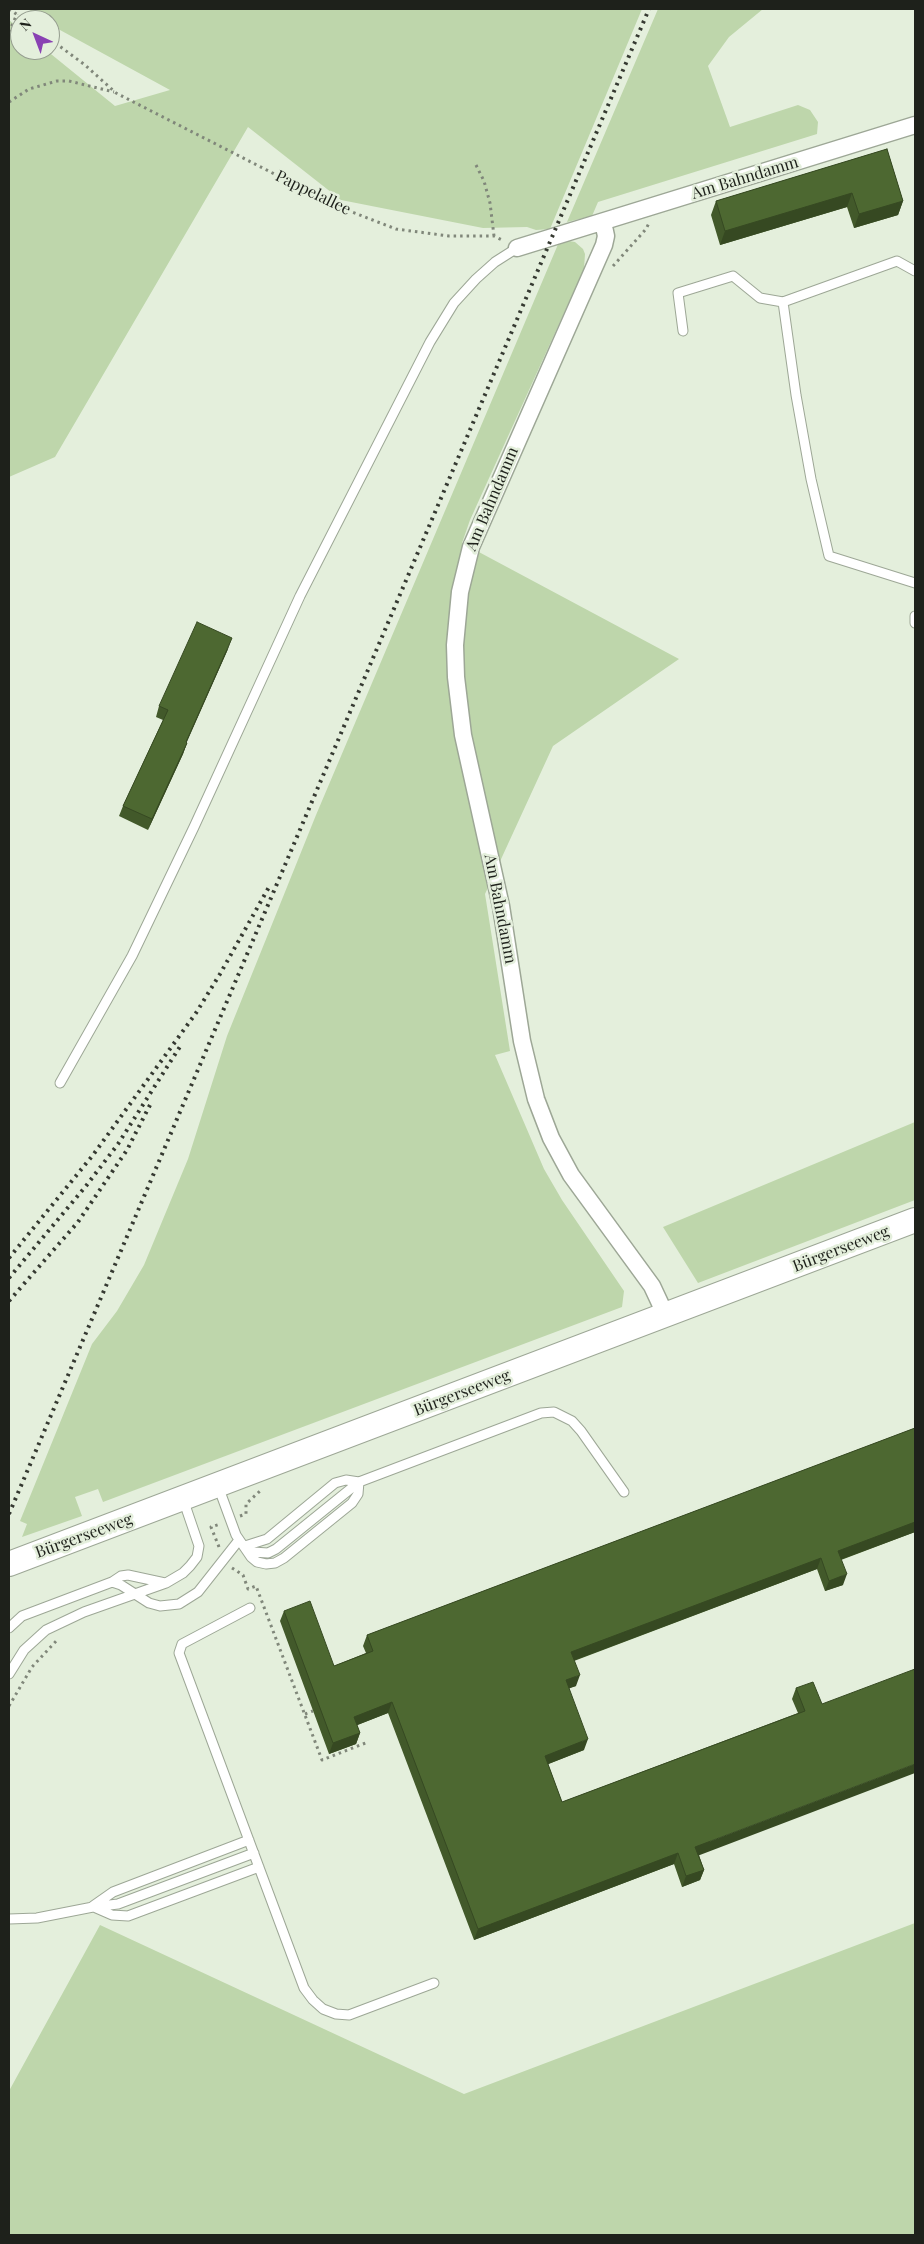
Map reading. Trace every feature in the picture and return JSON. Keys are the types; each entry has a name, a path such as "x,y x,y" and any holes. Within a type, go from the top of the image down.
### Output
{"street":[{"name":"Am Bahndamm","path":"666,1316 652,1286 571,1176 551,1138 536,1099 522,1041 502,906 463,735 456,677 455,645 460,592 471,546 604,245 606,236 604,222 915,125"},
{"path":"517,248 604,222"},
{"name":"Bürgerseeweg","path":"9,1564 915,1220"}],"lane":[{"path":"60,1083 132,956 194,827 300,596 430,342 454,303 476,279 495,262 517,248"},
{"path":"683,330 678,293 734,276 760,298 783,302 897,261 915,271"},
{"path":"783,302 809,470 829,556 915,582"},
{"path":"915,616 915,623"},
{"path":"242,1543 259,1553 268,1553 276,1549 359,1482 541,1413 554,1412 564,1415 582,1431 624,1492"},
{"path":"112,1582 121,1585 149,1603 160,1606 170,1606 186,1602 198,1592 242,1543 268,1539 335,1483 346,1480 359,1482"},
{"path":"218,1486 230,1520 250,1557 257,1562 266,1564 275,1563 284,1558 352,1503 358,1494 359,1482"},
{"path":"9,1674 24,1650 46,1630 84,1612 166,1583 190,1566 197,1557 199,1546 183,1499"},
{"path":"9,1628 16,1620 30,1613 112,1582 121,1576 128,1575 166,1583"},
{"path":"250,1608 182,1644 179,1653 304,1988 313,2000 324,2009 336,2014 349,2015 434,1983"},
{"path":"93,1907 113,1892 249,1840"},
{"path":"9,1919 37,1918 118,1904 254,1853"},
{"path":"93,1907 112,1915 128,1916 259,1866"}],"path":[{"name":"Pappelallee","path":"60,46 85,65 116,93 339,208 396,229 449,236 494,236 517,248"},
{"path":"9,102 29,89 57,81 69,80 116,93"},
{"path":"476,165 484,181 490,202 494,236"},
{"path":"611,269 646,229 649,223 648,208"},
{"path":"261,1490 249,1499 245,1509 246,1514 211,1527 224,1561 243,1575 248,1590 256,1586 322,1760 368,1742"},
{"path":"227,1575 233,1569"},
{"path":"9,1706 32,1667 49,1648 64,1636"},
{"path":"305,1714 313,1711"}],"green space":[{"path":"28,9 642,9 550,229 536,230 527,227 483,228 341,200 248,127 55,457 9,477 9,20 10,60 58,60 115,106 170,90 60,30 60,10"},
{"path":"658,9 763,9 729,37 708,66 730,127 798,105 810,110 818,122 817,134 598,202 592,216 567,222"},
{"path":"559,242 575,242 583,249 585,254 584,269 470,520 462,543 679,659 553,746 485,894 510,1051 495,1055 544,1169 562,1200 624,1291 622,1307 103,1502 98,1489 75,1497 82,1516 22,1537 27,1524 20,1521 92,1344 117,1311 144,1265 188,1159 227,1036 316,815"},
{"path":"915,1122 915,1200 698,1283 663,1227"},
{"path":"915,1923 915,2235 9,2235 9,2091 100,1925 464,2094"}],"building":[{"path":"887,149 903,201 859,214 852,193 725,231 716,201"},
{"path":"197,622 232,638 152,819 123,806 168,710 159,706"},
{"path":"915,1428 915,1522 838,1551 847,1574 829,1581 821,1558 571,1652 580,1675 566,1680 588,1739 545,1756 562,1802 805,1711 796,1688 813,1682 822,1704 915,1669 915,1764 695,1847 704,1870 686,1876 678,1853 478,1929 392,1702 354,1717 360,1733 333,1743 284,1611 310,1601 334,1666 373,1651 367,1635"}],"railway":[{"path":"9,1514 649,9"},
{"path":"9,1258 93,1155 196,1013 269,887"},
{"path":"9,1278 86,1186 118,1144 181,1045"},
{"path":"9,1301 78,1222 127,1150 150,1105"}]}
